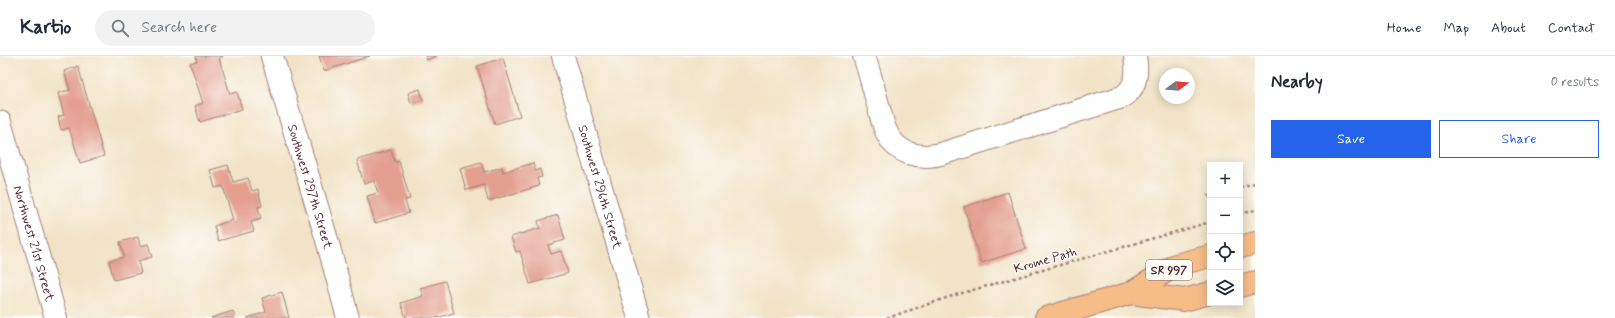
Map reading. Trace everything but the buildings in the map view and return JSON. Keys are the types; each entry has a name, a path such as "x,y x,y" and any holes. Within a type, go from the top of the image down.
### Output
{"highway":[{"path":"1243,247 1255,243"},
{"name":"SR 997","path":"1046,318 1131,293 1176,265 1207,257"},
{"path":"1243,285 1255,282"},
{"name":"SR 997","path":"1131,293 1184,300 1207,294"}],"street":[{"name":"Southwest 297th Street","path":"272,56 327,240 348,318"},
{"name":"Southwest 296th Street","path":"563,56 638,318"},
{"path":"864,56 886,132 903,151 911,156 927,157 1122,97 1129,93 1136,80 1137,72 1135,56"},
{"name":"Northwest 21st Street","path":"0,122 56,318"}],"path":[{"path":"1243,186 1255,183"},
{"path":"1243,213 1255,210"},
{"name":"Krome Path","path":"887,318 952,296 1207,223"}]}
